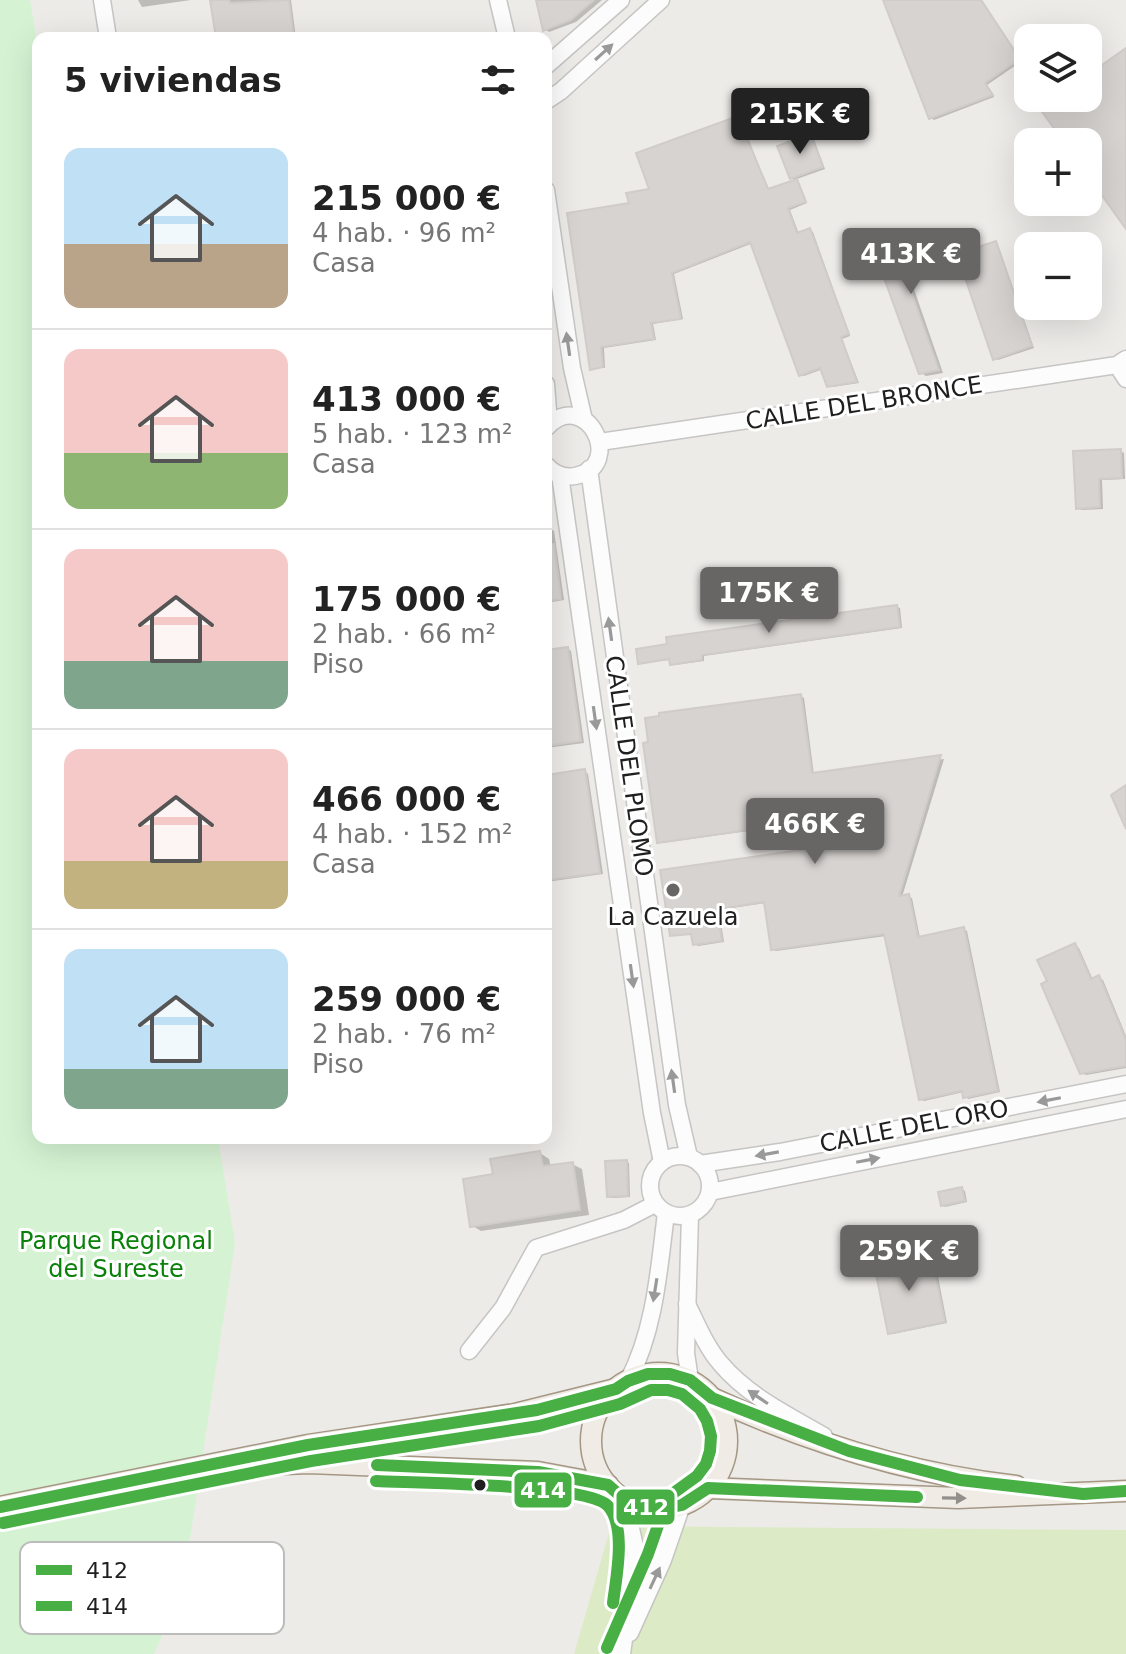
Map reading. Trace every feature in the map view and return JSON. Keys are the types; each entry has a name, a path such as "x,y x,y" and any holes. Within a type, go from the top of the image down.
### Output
{"main road":[{"path":"0,1507 308,1445 515,1414 622,1385 648,1374 670,1374 690,1380 712,1398 849,1451 960,1480 1083,1494"},
{"path":"622,1385 604,1402 595,1418 592,1436 595,1462 608,1485 625,1500 643,1507 663,1509 682,1505 708,1488 723,1463 727,1434 722,1415 712,1398"},
{"path":"208,1467 309,1463 446,1467 538,1472 608,1485"},
{"path":"708,1488 958,1498 1126,1491"}],"street":[{"path":"102,0 107,32"},
{"path":"498,0 506,32"},
{"path":"552,61 621,0"},
{"path":"552,97 661,0"},
{"path":"552,231 572,368 584,420"},
{"name":"CALLE DEL BRONCE","path":"600,442 1123,368"},
{"path":"552,423 560,417 573,416 584,420 592,426 600,442 596,462 589,469 570,477 553,470"},
{"name":"CALLE DEL PLOMO","path":"589,469 677,1105 695,1161"},
{"name":"CALLE DEL PLOMO","path":"553,470 662,1162"},
{"name":"CALLE DEL ORO","path":"695,1161 780,1152 1126,1084"},
{"path":"710,1192 1126,1109"},
{"path":"469,1351 503,1308 536,1248 660,1208 678,1217 690,1215 703,1206 710,1192 710,1182 695,1161 679,1156 662,1162 652,1174 650,1189 660,1208 653,1305 642,1356 622,1385"},
{"path":"690,1215 686,1353 690,1380"},
{"path":"687,1304 704,1340 720,1364 745,1388 849,1451"},
{"path":"622,1651 636,1552 625,1500"},
{"path":"622,1651 663,1560 682,1505"}],"green space":[{"name":"Parque Regional del Sureste","path":"0,0 30,0 35,32 32,32 32,1144 219,1144 235,1243 189,1542 20,1542 20,1634 163,1634 154,1654 0,1654"},
{"path":"611,1526 1126,1530 1126,1654 574,1654"}],"building":[{"path":"210,0 229,0 230,3 289,0 293,32 215,32"},
{"path":"536,0 594,0 571,20 543,31"},
{"path":"883,0 981,0 1014,50 1014,63 985,83 993,95 929,119"},
{"path":"1126,48 1126,229 1102,196 1102,128 1054,128 1042,112 1102,112 1102,65"},
{"path":"738,116 768,189 797,179 806,202 788,208 797,233 810,228 849,334 841,337 857,382 827,387 820,368 799,376 750,242 672,273 681,319 651,323 654,339 601,347 603,367 590,370 567,213 629,203 626,193 649,189 636,153"},
{"path":"811,134 823,167 790,179 777,146"},
{"path":"943,234 949,251 902,266 939,370 919,374 876,256"},
{"path":"996,241 1014,294 1014,320 1023,320 1032,346 993,360 957,254"},
{"path":"1121,449 1122,478 1099,479 1100,507 1076,509 1073,451"},
{"path":"552,544 561,599 552,600"},
{"path":"897,605 900,627 702,655 702,660 670,665 669,659 638,664 636,649 667,644 666,637"},
{"path":"568,647 581,741 552,745 552,649"},
{"path":"801,694 812,773 941,755 899,896 909,894 918,937 964,927 998,1091 963,1098 962,1091 919,1100 884,934 771,950 764,902 717,909 722,941 693,945 691,934 670,936 660,870 878,839 874,812 657,843 643,743 648,742 645,718 659,716 659,713"},
{"path":"585,769 600,873 552,879 552,774"},
{"path":"1126,785 1126,829 1111,795"},
{"path":"1075,943 1091,979 1099,975 1126,1040 1126,1066 1080,1074 1041,984 1047,981 1037,960"},
{"path":"540,1151 543,1166 573,1162 580,1210 470,1227 463,1179 493,1174 490,1159"},
{"path":"627,1160 628,1196 607,1197 605,1161"},
{"path":"962,1187 965,1201 941,1206 938,1192"},
{"path":"931,1253 945,1322 888,1334 874,1264"}],"transit line":[{"name":"412","path":"0,1507 308,1445 537,1410 616,1389 648,1374 670,1374 690,1380 712,1398 849,1451 960,1480 1083,1494 1126,1491"},
{"name":"414","path":"3,1523 311,1461 539,1426 620,1404 651,1390 668,1390 682,1394 700,1409 711,1436 710,1451 706,1464 697,1476 668,1497 648,1554 607,1648"},
{"name":"412","path":"377,1465 538,1472 608,1485 625,1500 643,1507 663,1509 682,1505 708,1488 917,1497"},
{"name":"414","path":"376,1481 536,1489 569,1493 608,1506 614,1515 619,1539 613,1603"}],"place":[{"name":"La Cazuela","path":"673,890"}]}
